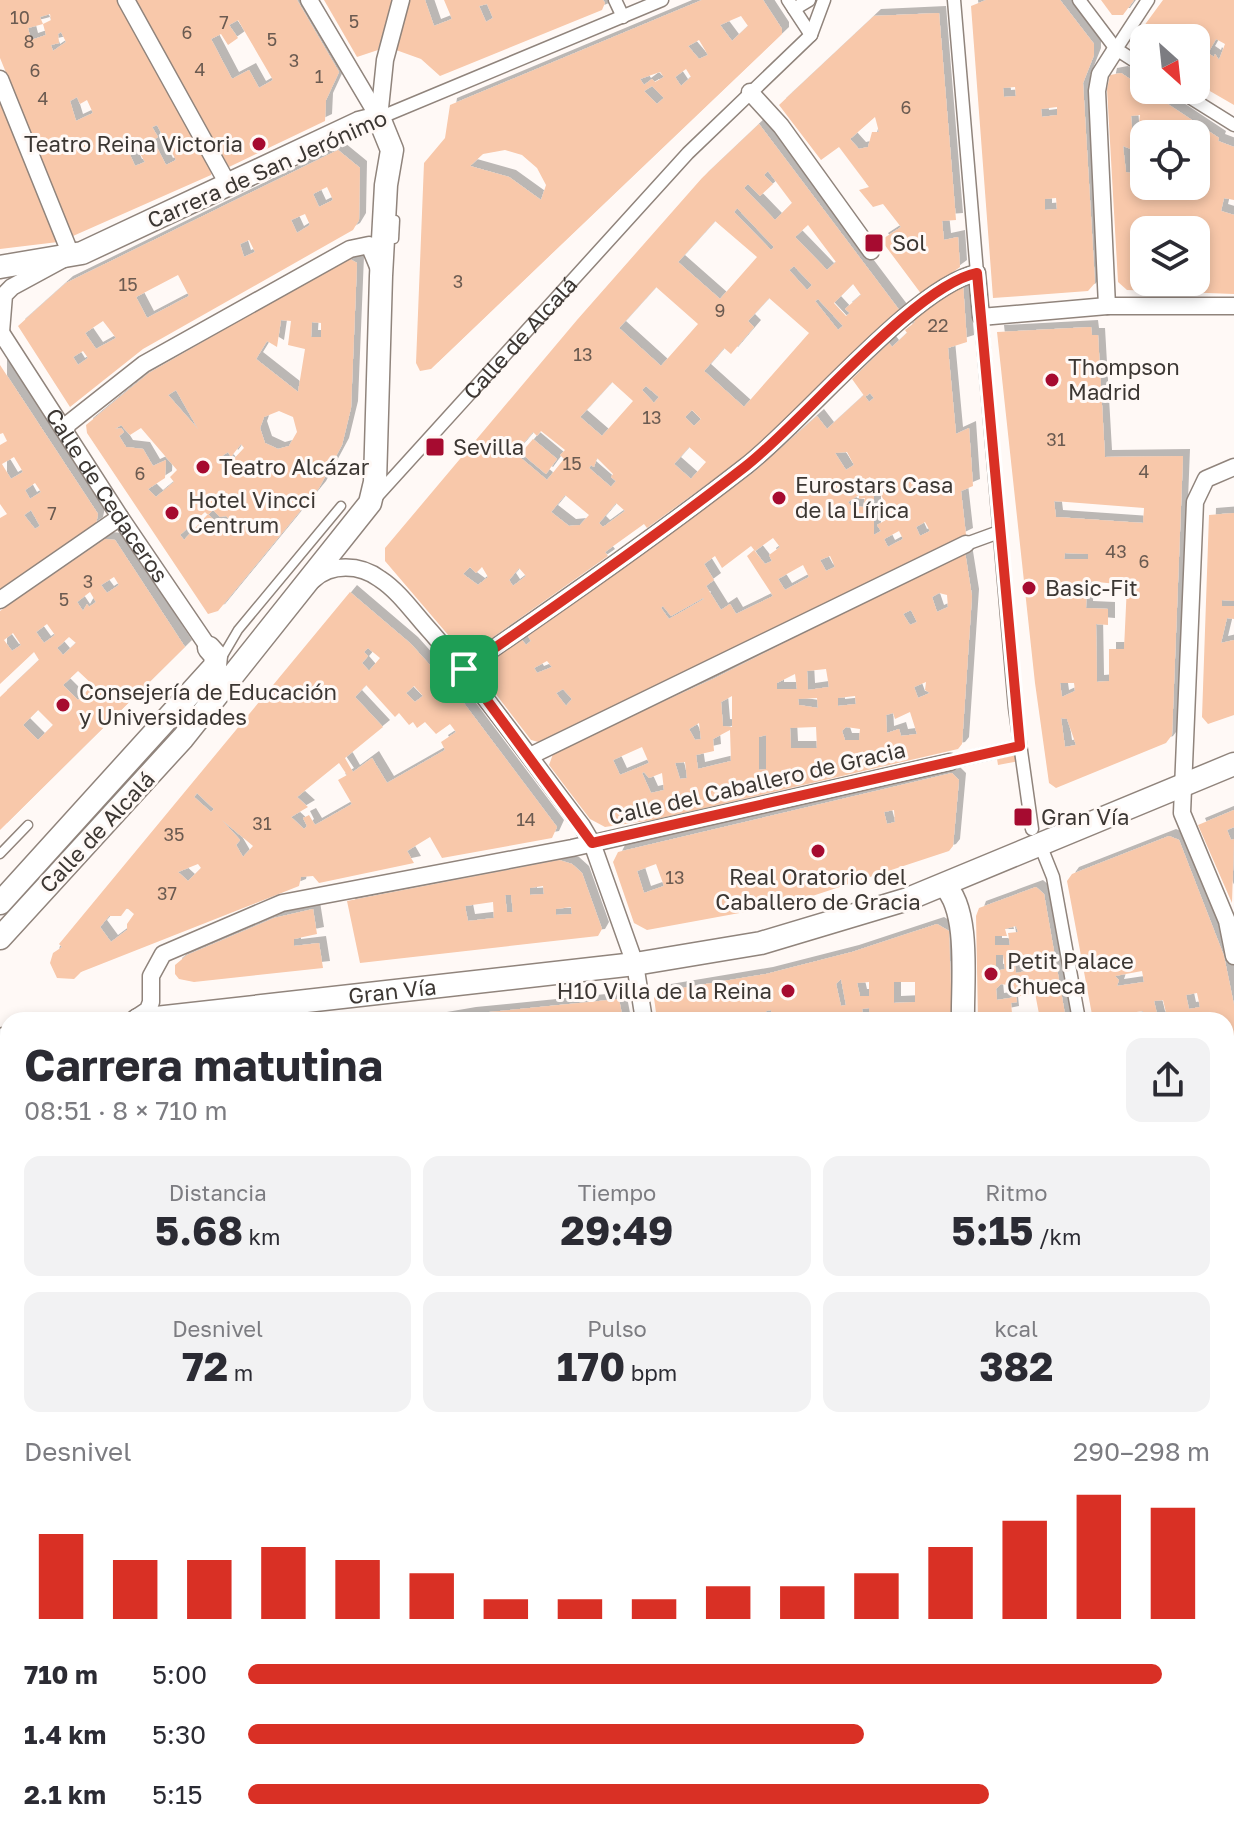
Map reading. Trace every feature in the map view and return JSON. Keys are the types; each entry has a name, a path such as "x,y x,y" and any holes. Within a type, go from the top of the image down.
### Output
{"street":[{"path":"126,0 229,186"},
{"path":"309,0 391,142 381,276 378,418 370,503"},
{"path":"379,118 385,60 401,0"},
{"path":"615,0 623,17"},
{"name":"Carrera de San Jerónimo","path":"0,267 71,255 229,186 359,123 379,118 662,0"},
{"path":"808,38 791,5 809,0"},
{"path":"808,38 824,0"},
{"path":"1079,0 1116,49 1130,58"},
{"path":"1107,306 1097,91 1100,74 1148,0"},
{"path":"955,4 1020,746 1036,836 1053,877 1078,1012"},
{"name":"Calle de Alcalá","path":"0,938 170,753 370,503 688,153 808,38"},
{"path":"0,79 71,255 12,287 4,295 0,332"},
{"path":"750,92 781,126 871,251"},
{"path":"1200,104 1234,125"},
{"path":"65,431 68,424 144,364 350,249 369,245 381,276"},
{"path":"464,669 747,465 914,310 962,276 977,273"},
{"path":"981,317 1107,306 1234,306"},
{"name":"Calle de Cedaceros","path":"0,332 120,517 216,657"},
{"path":"1234,467 1206,479 1195,502 1182,813 1230,921 1234,956"},
{"path":"0,600 120,517"},
{"path":"530,756 966,544 999,532"},
{"path":"305,588 321,573 343,567 371,574 392,589 464,669 592,843 635,964 643,1012"},
{"path":"216,657 252,650"},
{"name":"Calle de Alcalá","path":"1,899 216,657"},
{"name":"Calle del Caballero de Gracia","path":"146,1012 151,1002 151,976 163,954 282,903 592,843 1020,746"},
{"name":"Gran Vía","path":"300,1011 702,955 795,935 944,885 1036,836 1184,785 1234,764"},
{"path":"944,885 951,893 961,920 963,1012"}],"lane":[{"path":"391,172 396,184 394,239"},
{"path":"222,689 216,657 341,506"},
{"path":"0,854 28,825"}],"building":[{"path":"0,0 119,0 213,169 211,175 73,236 0,58","holes":["50,14 51,20 43,24 40,17","43,24 46,35 31,40 28,28","61,32 66,42 53,51 51,45 59,43 58,34","77,97 80,104 87,100 93,113 76,121 70,101","157,125 176,160 166,165 153,140 158,137 152,127","136,147 145,162 135,166 128,150"]},
{"path":"135,0 297,0 339,72 326,100 325,121 229,167","holes":["238,20 273,80 259,88 249,70 232,79 211,39 221,34 228,45 238,38 229,25"]},
{"path":"324,0 392,0 378,50 357,57"},
{"path":"409,0 425,0 434,26 452,19 444,0 603,0 605,3 602,10 440,76 421,59 396,50","holes":["487,4 493,18 486,22 479,6"]},
{"path":"702,0 763,0 782,29 782,34 431,369 420,371 416,363 424,163 445,138 450,105","holes":["741,16 748,26 732,41 720,25","699,40 708,55 699,59 688,46","686,69 691,77 681,86 675,77","660,72 664,77 655,82 652,79 644,85 640,79","652,86 664,98 657,104 644,91","505,150 522,155 537,168 546,185 541,200 509,177 470,166 483,154"]},
{"path":"986,0 1060,0 1094,44 1094,55 1083,83 1095,283 1088,291 993,298 971,6","holes":["1015,87 1016,96 1004,97 1003,88","1057,107 1057,115 1042,117 1041,109","1056,198 1057,209 1045,210 1045,199"]},
{"path":"1101,0 1134,0 1123,15 1112,15"},
{"path":"1163,0 1234,0 1234,105 1210,91 1210,54 1214,57 1215,54 1219,60 1225,44 1216,39 1210,50 1210,24 1145,24"},
{"path":"939,13 956,220 942,221 944,240 958,237 960,267 922,295 881,240 901,227 883,204 873,207 859,190 869,187 839,147 821,160 779,105 874,16","holes":["875,117 879,132 872,132 868,147 859,149 850,139"]},
{"path":"1121,73 1130,79 1130,104 1168,104 1192,120 1139,120 1140,115 1131,116 1130,149 1123,146 1126,172 1130,173 1130,200 1210,200 1210,132 1219,138 1218,141 1234,147 1234,200 1224,198 1221,211 1234,215 1234,294 1210,293 1210,216 1130,216 1130,290 1118,282 1107,89 1110,75"},
{"path":"0,97 58,242 0,249"},
{"path":"759,124 900,311 743,458 647,528 644,524 605,552 608,556 472,652 461,650 385,561 385,548 577,320 702,178","holes":["768,171 792,203 775,220 744,188 748,184 760,196 773,184 764,175","737,208 774,247 771,250 734,212","715,221 757,257 720,299 678,262","808,225 836,262 827,270 795,237","794,266 812,285 807,290 789,270","853,284 861,295 845,309 850,313 846,316 834,303","656,287 698,324 661,366 619,328","769,298 809,333 744,407 704,371 724,348 731,354 754,327 748,321","818,299 843,326 838,330 815,301","612,382 633,401 602,436 580,417","646,386 659,397 654,403 642,390","692,410 701,419 694,426 685,417","541,431 565,450 560,455 564,459 547,480 515,453 533,432 537,436","689,447 706,462 691,479 674,464","597,458 616,481 611,487 589,468 591,465 594,467","565,495 589,515 580,525 569,526 551,512","616,503 625,511 603,527 599,523","470,567 476,573 482,567 488,577 478,585 463,574","519,568 526,576 513,586 509,580"]},
{"path":"338,150 360,168 359,220 353,230 143,349 70,407 18,326 66,283","holes":["327,187 333,200 319,207 313,194","305,214 310,225 297,233 291,220","249,240 255,252 244,257 240,244","178,275 189,296 147,318 136,297","103,321 116,338 96,349 85,333","83,351 88,358 78,365 73,357"]},
{"path":"348,258 357,263 351,408 342,445 319,488 218,611 208,614 87,433 86,425 149,373","holes":["281,320 291,321 288,345 305,349 298,392 256,359 267,341 277,347","312,322 321,323 321,337 311,337","176,390 198,429 168,395","279,411 293,417 297,432 289,446 278,449 265,443 260,428 264,417","121,425 130,435 141,428 177,470 170,477 174,482 156,497 148,489 165,478 166,460 153,466 143,449 126,447 119,436 124,432 121,428 115,429","241,444 244,448 229,464 222,456 228,452 231,457","213,510 220,517 226,516 232,522 230,529 220,518 216,522 208,514","205,512 208,515 184,540 180,535"]},
{"path":"963,284 967,342 948,348 956,434 969,428 973,486 961,491 966,535 542,743 531,740 482,676 484,666 522,640 526,645 531,641 528,636 630,563 627,560 713,496 716,500 753,473 817,416 827,429 864,395 852,379 889,343 892,347 907,333 905,330 915,322 912,317","holes":["870,393 874,398 869,402 865,397","847,452 854,465 846,470 835,453","870,477 874,483 860,492 855,485","874,482 889,510 883,513 886,520 877,525 881,531 874,535","859,495 859,499 865,498 863,507 850,505 848,502","925,522 930,531 920,536 916,527","899,531 903,539 888,547 884,539","773,538 780,547 769,555 772,561 765,564 754,550 747,556 773,596 736,614 730,604 721,610 706,586 714,580 704,564 715,556 722,568 751,546 755,551","830,556 835,567 826,571 820,560","803,565 809,577 785,590 778,579","704,599 669,619 661,608 663,606 671,616","547,661 552,667 537,673 534,668","563,689 572,699 566,706 556,693"]},
{"path":"1091,327 1092,335 1098,335 1105,457 1183,456 1172,735 1166,743 1056,788 1049,783 1035,683 997,332","holes":["1054,501 1144,508 1143,523 1056,517","1065,553 1088,554 1088,559 1064,559","1087,581 1127,585 1124,649 1109,649 1109,681 1097,682 1096,624 1108,625 1108,609 1086,608","1060,683 1074,683 1075,691 1062,697","1061,718 1067,719 1076,745 1065,747"]},
{"path":"0,365 98,514 96,524 0,589 0,518 7,514 0,504 0,445 7,441 3,433 0,434","holes":["14,457 23,472 11,479 2,464","35,483 41,492 30,499 25,490","31,510 40,526 35,529 24,515"]},
{"path":"533,439 557,459 546,474 521,453"},
{"path":"1234,513 1234,601 1222,600 1222,606 1234,606 1234,619 1227,618 1221,643 1234,640 1234,715 1208,724 1202,717 1209,515"},
{"path":"105,539 115,540 185,647 0,830 0,697 39,660 34,652 0,684 0,611","holes":["114,577 119,585 107,593 101,585","90,592 96,602 89,607 87,604 83,611 77,602","47,624 55,635 44,643 36,632","13,633 21,645 12,651 4,640","69,637 76,643 63,655 57,648","78,671 93,685 78,700 63,685","38,710 53,725 38,740 23,725"]},
{"path":"965,552 972,596 962,744 958,749 653,820 605,827 590,819 549,765 553,754 713,679","holes":["939,593 947,595 948,607 937,612 932,597","911,610 917,622 910,625 903,614","826,669 829,687 808,690 807,671","795,674 797,689 777,689 777,683","926,682 925,690 930,693 918,698 914,687","732,696 732,727 723,726 721,702","855,696 856,704 838,706 838,698","817,698 818,708 799,705 798,699","910,712 917,734 901,736 899,729 887,733 886,715 893,713 895,719","699,723 701,739 695,740 689,729","816,727 817,748 791,748 790,728","846,727 860,729 859,740 845,740 842,731","730,730 731,761 698,769 696,755 714,751 713,739","766,735 766,769 759,770 759,737","642,747 649,763 620,775 613,760","685,762 687,778 680,779 675,763","642,773 649,778 662,773 664,790 651,793"]},
{"path":"350,592 411,644 463,702 557,827 552,838 442,858 430,837 407,851 414,863 319,883 313,876 301,877 299,886 81,972 74,979 57,978 50,963 53,953 62,947 59,944","holes":["368,648 380,658 369,671 362,663 368,656 364,652","366,685 395,717 399,713 409,725 413,722 417,728 425,722 436,734 450,724 456,732 441,742 445,750 387,783 372,758 353,772 345,758 383,727 355,697","414,686 423,696 415,702 406,693","339,763 347,775 338,780 352,804 315,825 309,815 303,818 307,826 304,829 291,817 308,807 297,797","197,793 214,809 211,812 194,797","222,820 253,846 243,857 236,845 240,840","198,864 201,868 188,881 178,872","127,908 134,914 127,924 127,930 111,942 100,927 109,916 121,916"]},
{"path":"1015,750 1019,761 998,765 996,753"},
{"path":"952,773 959,780 953,846 949,851 788,904 647,930 634,923 613,862 618,852","holes":["894,810 895,822 887,824 884,812","656,864 664,886 644,893 637,871"]},
{"path":"1234,810 1234,827 1227,830 1231,840 1234,839 1232,903 1198,825"},
{"path":"1169,836 1179,840 1224,956 1234,1012 1166,1012 1163,1000 1154,1001 1157,1012 1092,1012 1067,881 1072,874","holes":["1142,971 1144,982 1117,986 1119,980 1115,976","1197,993 1200,1007 1189,1009 1186,995"]},
{"path":"559,860 572,864 582,873 602,929 598,936 360,963 347,901","holes":["543,886 544,894 530,895 530,888","505,895 511,895 513,912 507,912","493,902 494,918 468,921 465,906","571,907 572,914 556,915 556,909"]},
{"path":"1036,887 1044,894 1065,1012 1039,1012 1035,993 1016,997 1017,1002 1011,1003 1012,1012 978,1012 976,916 979,908","holes":["1016,926 1018,932 1008,933 1010,945 995,945 995,936 1007,936 1005,929","996,955 1003,955 1005,969 996,971","1023,955 1026,971 1016,973 1014,957","1001,984 1014,986 1016,997 997,1000 996,989"]},
{"path":"313,909 317,934 294,939 294,946 319,943 323,968 194,982 179,979 175,974 175,965 187,955 274,918"},
{"path":"937,924 949,931 952,1012 869,1012 869,1008 862,1009 863,1012 656,1012 654,998 658,992 766,974 852,952","holes":["841,979 846,1005 841,1006 836,984","869,982 869,996 860,996 857,983","894,982 915,982 915,1002 894,1003"]},
{"path":"619,999 621,1012 489,1012"}],"place":[{"name":"Teatro Reina Victoria","path":"259,144"},
{"name":"Sol","path":"874,243"},
{"name":"Thompson Madrid","path":"1052,380"},
{"name":"Sevilla","path":"435,447"},
{"name":"Teatro Alcázar","path":"203,467"},
{"name":"Eurostars Casa de la Lírica","path":"779,498"},
{"name":"Hotel Vincci Centrum","path":"172,513"},
{"name":"Basic-Fit","path":"1029,588"},
{"name":"Consejería de Educación y Universidades","path":"63,705"},
{"name":"Gran Vía","path":"1023,817"},
{"name":"Real Oratorio del Caballero de Gracia","path":"818,851"},
{"name":"Petit Palace Chueca","path":"991,974"},
{"name":"H10 Villa de la Reina","path":"788,991"}],"route":[{"path":"977,273 1020,746 592,843 464,669 747,465 914,310 962,276 977,273"}]}
